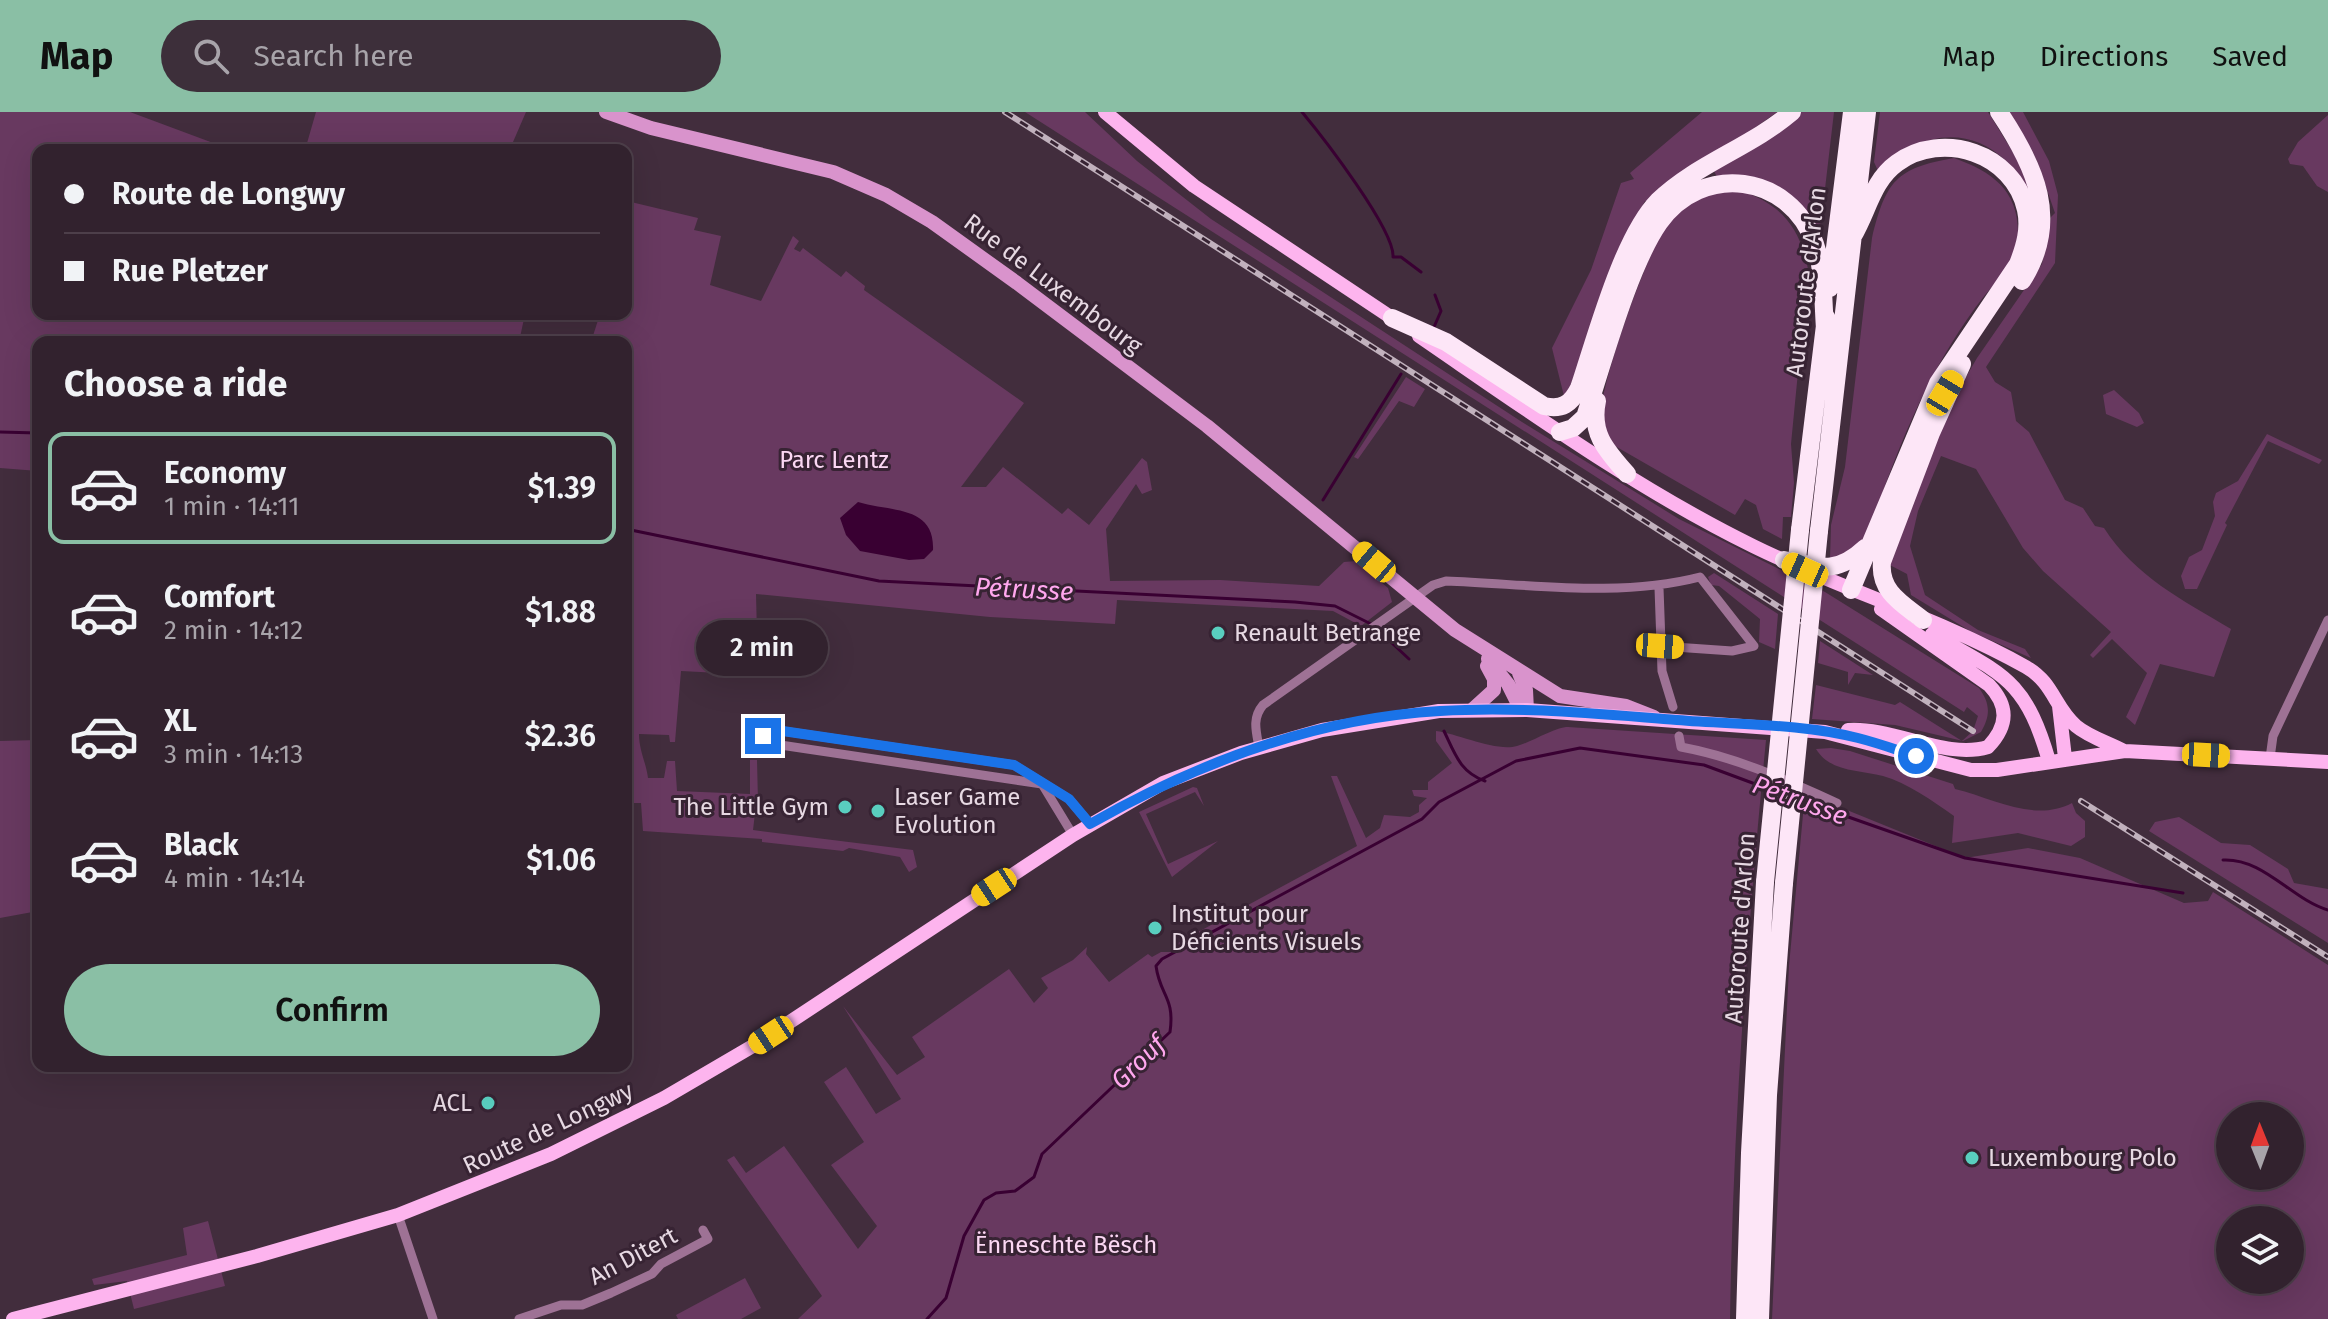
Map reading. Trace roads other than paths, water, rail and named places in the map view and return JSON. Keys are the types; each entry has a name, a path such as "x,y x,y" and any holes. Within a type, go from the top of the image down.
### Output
{"highway":[{"path":"1392,318 1446,342 1544,406 1563,407 1573,400 1579,388 1639,228 1659,200 1792,112"},
{"name":"Autoroute d'Arlon","path":"1745,1319 1750,1153 1810,530 1825,329 1852,112"},
{"name":"Autoroute d'Arlon","path":"1810,530 1853,236 1867,112"},
{"path":"1856,593 1927,430 1962,364 2025,277 2040,241 2044,223 2042,196 2031,164 1999,112"},
{"path":"1853,236 1883,175 1920,150 1941,146 1983,156 2004,169 2026,208 2027,242 2018,264 1938,383 1869,543 1856,593"},
{"path":"1560,432 1573,428 1585,417 1646,246 1679,199 1695,190 1721,182 1743,183 1787,203 1803,222 1820,263 1825,329"},
{"path":"1560,432 1584,392 1632,259 1639,228"},
{"path":"1626,299 1624,318 1596,406 1596,429 1601,445 1627,474"},
{"path":"1923,620 1889,593 1881,573 1882,562 1931,433 1962,364"},
{"path":"1784,560 1831,569 1849,562 1869,543"},
{"name":"Autoroute d'Arlon","path":"1760,1319 1775,882"}],"main road":[{"name":"Rue de Luxembourg","path":"606,112 651,128 833,172 886,195 932,222 1270,474 1455,630 1560,696 1626,706 1663,719"},
{"path":"1105,112 1194,186 1627,474 1696,516 1784,560 2038,674 2050,685 2074,725 2125,751"},
{"path":"1825,732 1888,732 1961,751 1988,747 2002,728 2005,713 2001,697 1989,685 1856,593"},
{"path":"1856,593 2004,676 2033,710 2049,761"},
{"path":"1455,630 1494,664 1524,710"},
{"path":"1455,630 1494,679 1494,690 1472,710"},
{"path":"1519,673 1526,690 1524,710"},
{"path":"2058,702 2065,758"},
{"name":"Route de Longwy","path":"13,1319 257,1256 398,1215 551,1154 664,1098 758,1043 1090,824 1163,783 1259,747 1382,718 1472,710 1524,710 1825,732 1971,770 1997,770 2125,751 2328,762"}],"street":[{"path":"1259,747 1256,713 1263,705 1433,585 1446,581 1659,588 1700,577 1754,646 1732,651 1660,646"},
{"path":"1659,588 1662,671 1673,707"},
{"path":"2270,758 2272,740 2328,620"},
{"path":"1042,784 767,743 763,736 769,729 1014,765 1069,799 1090,824"},
{"path":"1679,736 1681,747 1750,766 1837,803"},
{"path":"1042,784 1073,835"},
{"path":"398,1215 433,1319"},
{"name":"An Ditert","path":"519,1319 561,1305 582,1305 652,1274 661,1264 708,1239 703,1230"}],"waterway":[{"path":"1302,112 1370,206 1382,226 1393,257 1401,257 1421,272"},
{"path":"1434,327 1441,311 1435,295"},
{"path":"1323,500 1401,374"},
{"name":"Pétrusse","path":"0,432 32,433"},
{"name":"Pétrusse","path":"632,530 879,581 1295,602 1335,606 1371,624"},
{"name":"Pétrusse","path":"1377,629 1409,659"},
{"name":"Pétrusse","path":"1444,731 1464,767 1485,781"},
{"name":"Grouf","path":"927,1319 946,1298 964,1236 984,1200 996,1193 1015,1191 1034,1177 1042,1154 1170,1032 1169,1004 1156,966 1162,959 1422,819 1439,802 1516,761 1580,748 1704,765 1766,788"},
{"name":"Pétrusse","path":"1800,800 1965,858 2183,893"},
{"name":"Pétrusse","path":"2223,860 2252,865 2328,910"}],"railway":[{"path":"1005,112 1973,731"},
{"path":"2081,801 2328,957"}],"place":[{"name":"Renault Betrange","path":"1218,633"},
{"name":"The Little Gym","path":"845,807"},
{"name":"Laser Game Evolution","path":"878,811"},
{"name":"Institut pour Déficients Visuels","path":"1155,928"},
{"name":"ACL","path":"488,1103"},
{"name":"Luxembourg Polo","path":"1972,1158"}],"park label":[{"name":"Parc Lentz","path":"834,460"},
{"name":"Ënneschte Bësch","path":"1066,1245"}]}
